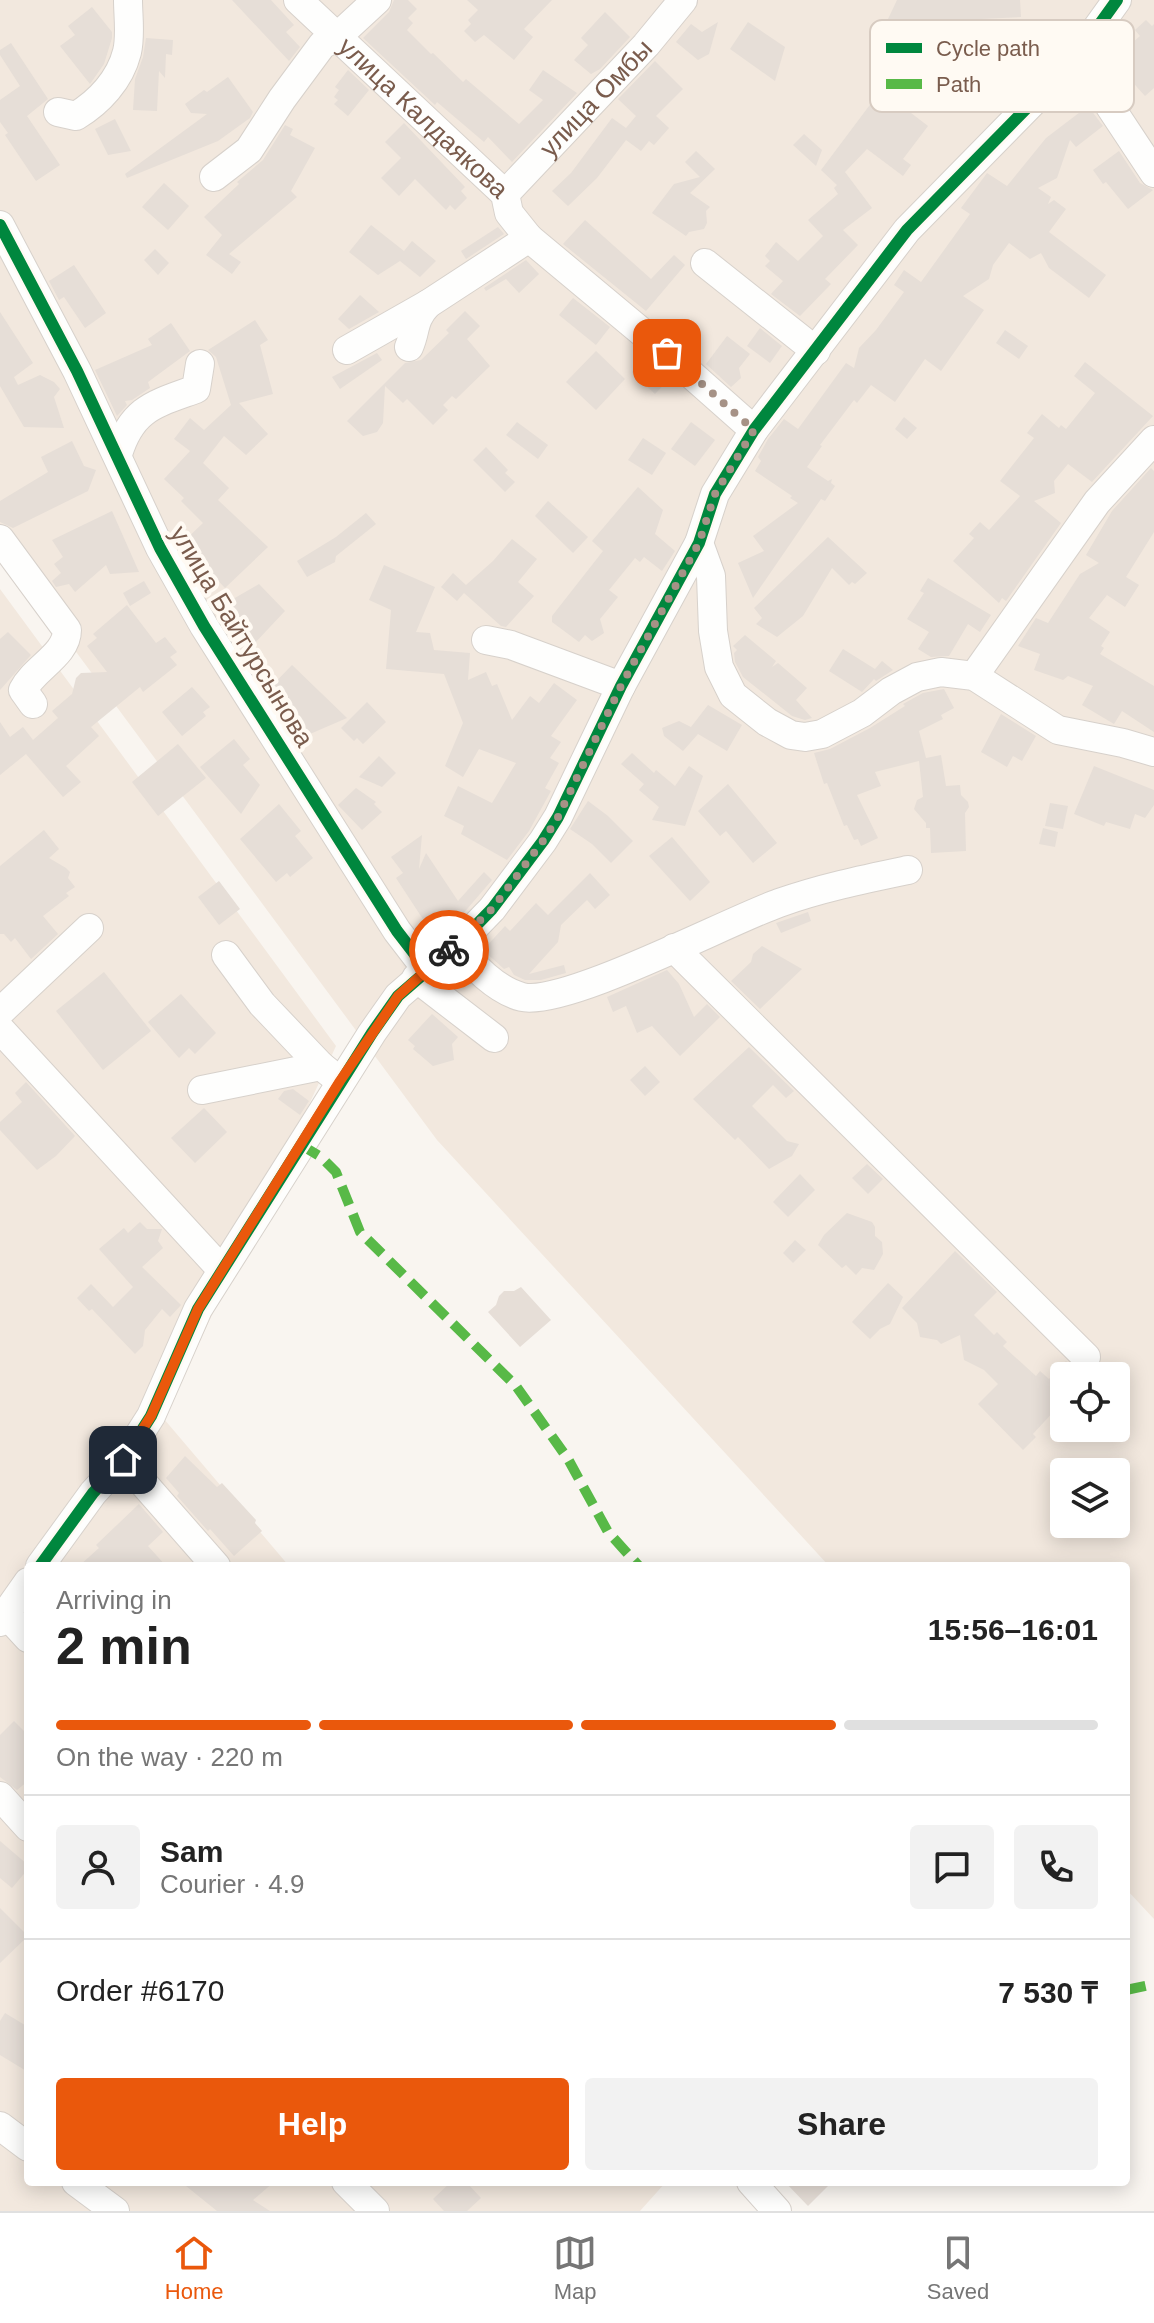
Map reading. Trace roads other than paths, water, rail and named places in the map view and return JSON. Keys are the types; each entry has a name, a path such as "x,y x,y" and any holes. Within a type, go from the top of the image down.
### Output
{"street":[{"path":"58,112 76,116 93,106 113,83 127,52 128,0"},
{"name":"улица Калдаякова","path":"298,0 505,194 509,213 529,238 754,430"},
{"path":"214,177 249,150 322,45 338,36 377,0"},
{"name":"улица Омбы","path":"505,194 646,45 683,0"},
{"path":"1103,20 1117,0"},
{"path":"43,1562 93,1493 123,1460 151,1416 198,1309 330,1074 398,996 458,944 492,909 543,841 558,817 621,686 699,543 715,494 754,430 907,230 1023,112"},
{"path":"1114,112 1154,173"},
{"name":"улица Байтурсынова","path":"0,225 118,454 160,548 204,626 422,974 494,1038"},
{"path":"347,350 428,304 529,238"},
{"path":"705,263 816,351"},
{"path":"409,347 418,315 428,304"},
{"path":"118,454 132,425 148,407 196,389 200,364"},
{"path":"974,676 1097,502 1154,440"},
{"path":"0,539 67,630 65,643 29,678 23,690 33,704"},
{"path":"699,543 711,576 713,631 719,667 733,695 767,722 791,735 805,737 822,734 862,713 891,691 917,677 941,672 974,676 1058,730 1154,752"},
{"path":"486,640 511,645 621,686"},
{"path":"458,944 466,957 494,981 521,997 540,998 575,989 804,895 908,870"},
{"path":"0,1012 89,928"},
{"path":"674,948 1086,1357"},
{"path":"226,955 262,1004 330,1074"},
{"path":"0,1029 221,1269"},
{"path":"202,1090 330,1074"},
{"path":"123,1460 212,1562"},
{"path":"24,1588 3,1618 24,1635"},
{"path":"0,1796 24,1823"},
{"path":"0,2126 24,2144"},
{"path":"81,2186 115,2211"},
{"path":"350,2186 375,2211"},
{"path":"755,2186 777,2211"}]}
